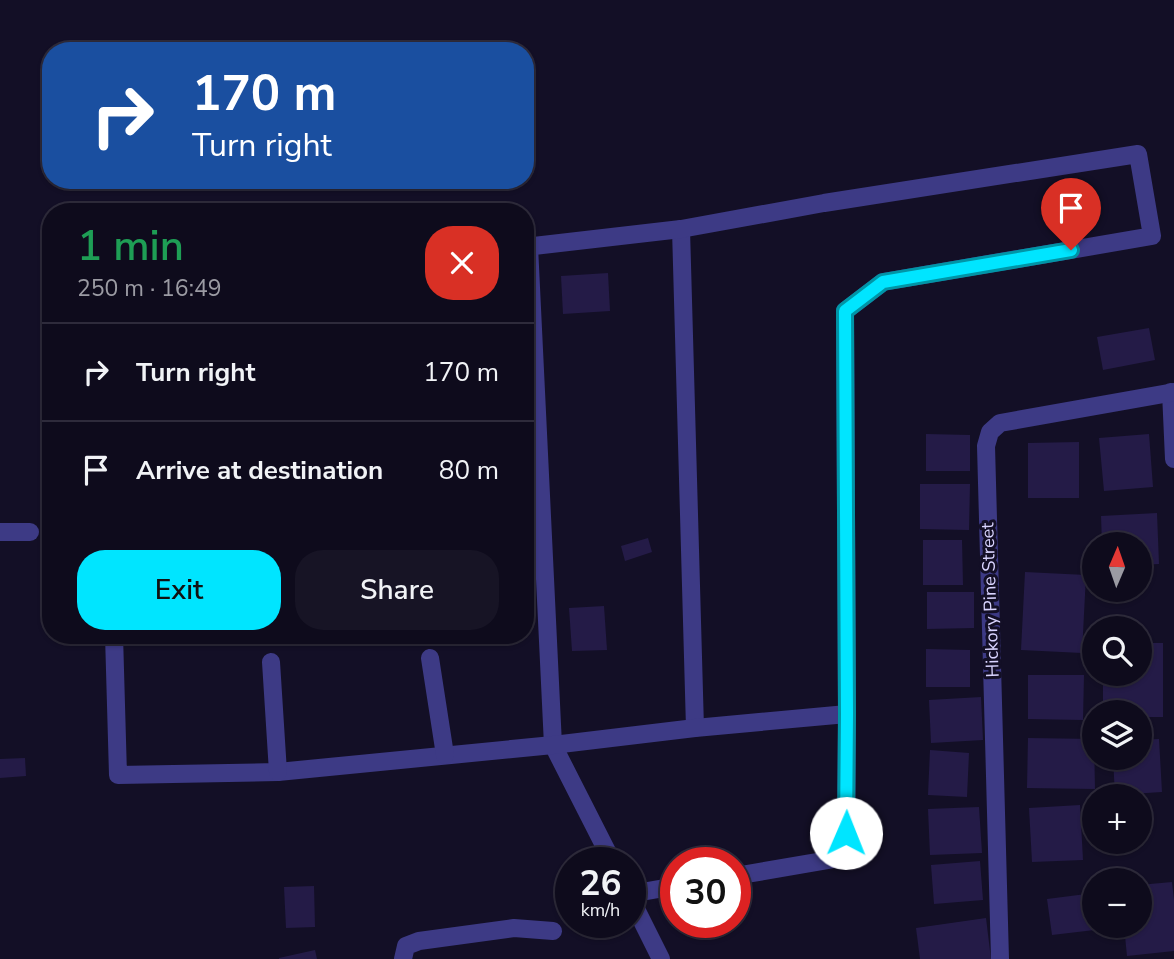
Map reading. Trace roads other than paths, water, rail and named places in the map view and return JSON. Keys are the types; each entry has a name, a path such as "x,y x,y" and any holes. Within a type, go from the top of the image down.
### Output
{"street":[{"path":"534,245 681,229 824,203 1138,154 1152,236 883,282 845,311 846,857 751,873"},
{"path":"681,229 695,728"},
{"path":"534,375 554,745 605,847"},
{"path":"1172,392 1174,459"},
{"name":"Hickory Pine Street","path":"1000,959 986,446 990,432 1000,423 1172,392"},
{"path":"0,532 30,532"},
{"path":"114,644 118,775 278,772 847,714"},
{"path":"430,658 445,755"},
{"path":"271,662 278,772"},
{"path":"403,959 407,946 419,940 514,928 553,931"},
{"path":"646,928 661,959"}]}
